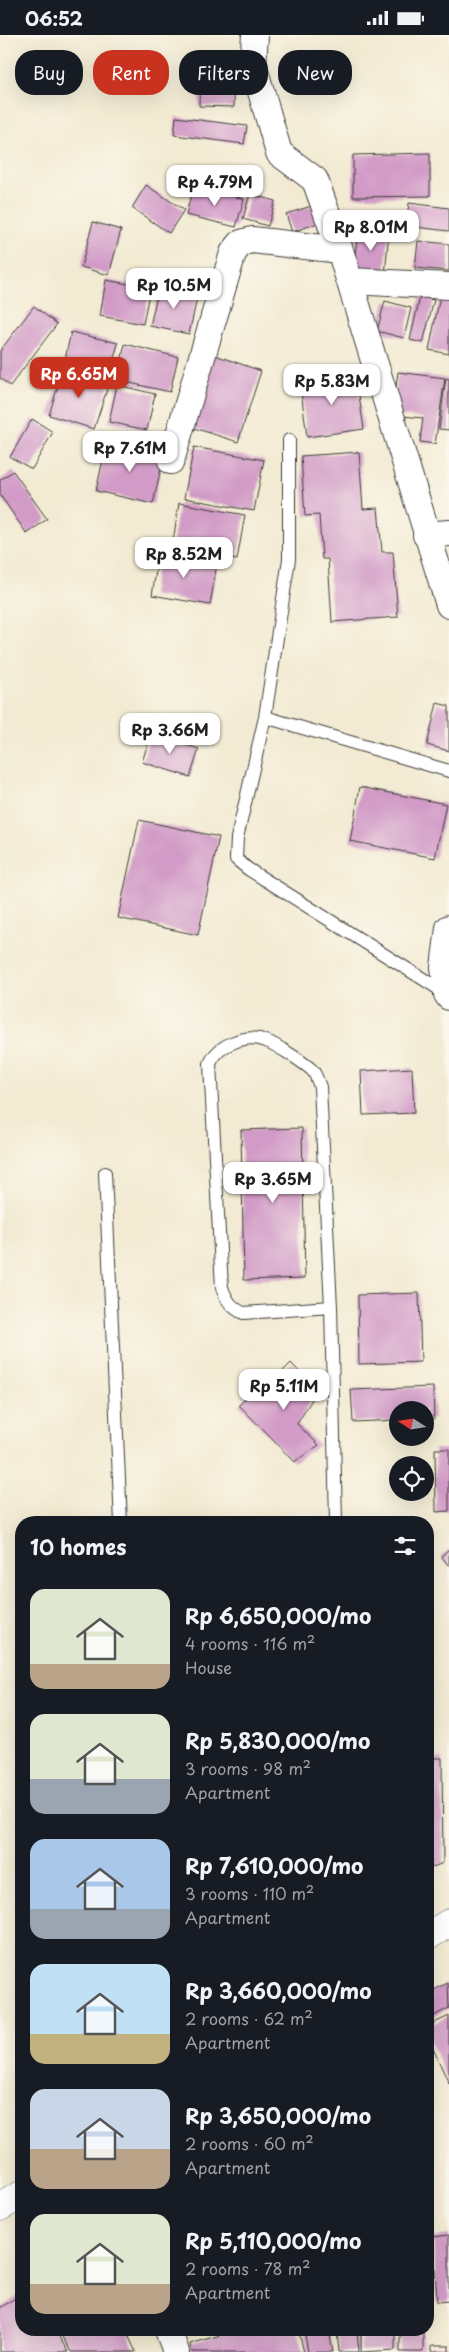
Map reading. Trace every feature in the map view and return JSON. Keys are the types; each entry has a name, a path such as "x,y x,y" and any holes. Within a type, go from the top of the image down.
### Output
{"main road":[{"path":"434,1932 449,1923"},
{"path":"0,2207 15,2198"}],"street":[{"path":"255,35 253,63 279,153 315,180 438,534 449,605"},
{"path":"171,461 233,253 241,243 252,240 340,250"},
{"path":"350,281 449,285"},
{"path":"448,995 444,967 449,928"},
{"path":"170,2336 176,2352"}],"lane":[{"path":"289,440 290,559 265,717 237,838 236,859 248,869 448,995"},
{"path":"265,717 449,771"},
{"path":"331,1307 243,1313 233,1308 226,1300 222,1288 210,1064 218,1051 230,1044 257,1039 266,1041 313,1071 320,1087 331,1307 336,1516"},
{"path":"105,1173 121,1516"}],"building":[{"path":"199,95 234,95 234,107 199,106"},
{"path":"176,117 247,126 244,144 174,135"},
{"path":"430,153 430,196 353,197 353,155"},
{"path":"146,185 184,210 169,233 132,208"},
{"path":"193,186 244,199 236,227 186,215"},
{"path":"250,194 275,201 268,226 243,219"},
{"path":"409,203 449,208 449,231 406,226"},
{"path":"318,204 324,221 292,232 286,214"},
{"path":"93,222 121,230 109,275 81,267"},
{"path":"358,228 389,230 385,276 353,273"},
{"path":"418,241 449,244 449,271 415,268"},
{"path":"106,280 150,288 143,324 100,316"},
{"path":"159,286 198,294 189,334 150,326"},
{"path":"441,291 449,293 449,354 429,350"},
{"path":"420,297 434,300 423,343 410,340"},
{"path":"385,301 411,308 404,338 377,331"},
{"path":"34,306 57,324 10,386 0,378 0,351"},
{"path":"71,332 118,343 110,375 64,364"},
{"path":"125,344 178,357 170,392 117,380"},
{"path":"212,354 261,371 238,442 188,426"},
{"path":"63,369 109,383 94,429 49,415"},
{"path":"398,372 445,378 435,444 420,442 423,418 392,415"},
{"path":"356,375 364,429 307,437 300,383"},
{"path":"446,378 449,379 449,430 439,429"},
{"path":"117,385 155,394 147,430 109,422"},
{"path":"32,419 53,432 32,469 10,457"},
{"path":"107,442 164,455 153,504 96,491"},
{"path":"194,447 264,460 254,511 184,498"},
{"path":"359,452 363,509 378,508 382,552 393,552 398,617 332,622 328,559 322,559 319,515 305,516 301,456"},
{"path":"13,471 47,519 27,534 0,495 0,480"},
{"path":"179,503 245,515 237,560 172,548"},
{"path":"159,554 217,564 210,605 152,595"},
{"path":"437,703 449,706 449,751 427,745"},
{"path":"151,734 199,749 190,777 142,762"},
{"path":"360,787 446,804 435,858 350,841"},
{"path":"139,820 219,837 198,935 118,918"},
{"path":"412,1068 414,1113 363,1115 361,1071"},
{"path":"302,1128 305,1278 244,1280 241,1130"},
{"path":"419,1293 421,1362 359,1364 358,1295"},
{"path":"291,1363 317,1391 297,1424 319,1445 294,1462 239,1405 259,1385 264,1390"},
{"path":"433,1387 433,1401 389,1401 389,1420 353,1422 351,1390"},
{"path":"435,1449 449,1449 449,1511 436,1512"},
{"path":"449,1549 449,1566 441,1556"},
{"path":"434,1758 442,1758 443,1863 434,1867"},
{"path":"448,1983 449,2008 434,2016 434,1990"},
{"path":"449,2016 449,2084 434,2050 434,2023"},
{"path":"449,2235 449,2301 437,2302 434,2237"},
{"path":"15,2298 15,2336 59,2336 68,2352 0,2352 0,2308"},
{"path":"62,2336 128,2336 136,2352 71,2352"},
{"path":"217,2336 300,2336 304,2352 192,2352 190,2344"},
{"path":"305,2336 330,2336 333,2352 308,2352"},
{"path":"338,2336 358,2336 359,2352 339,2352"},
{"path":"361,2336 395,2336 395,2350 361,2352"},
{"path":"400,2336 423,2336 423,2352 400,2352"},
{"path":"431,2346 449,2346 449,2352 431,2352"}]}
